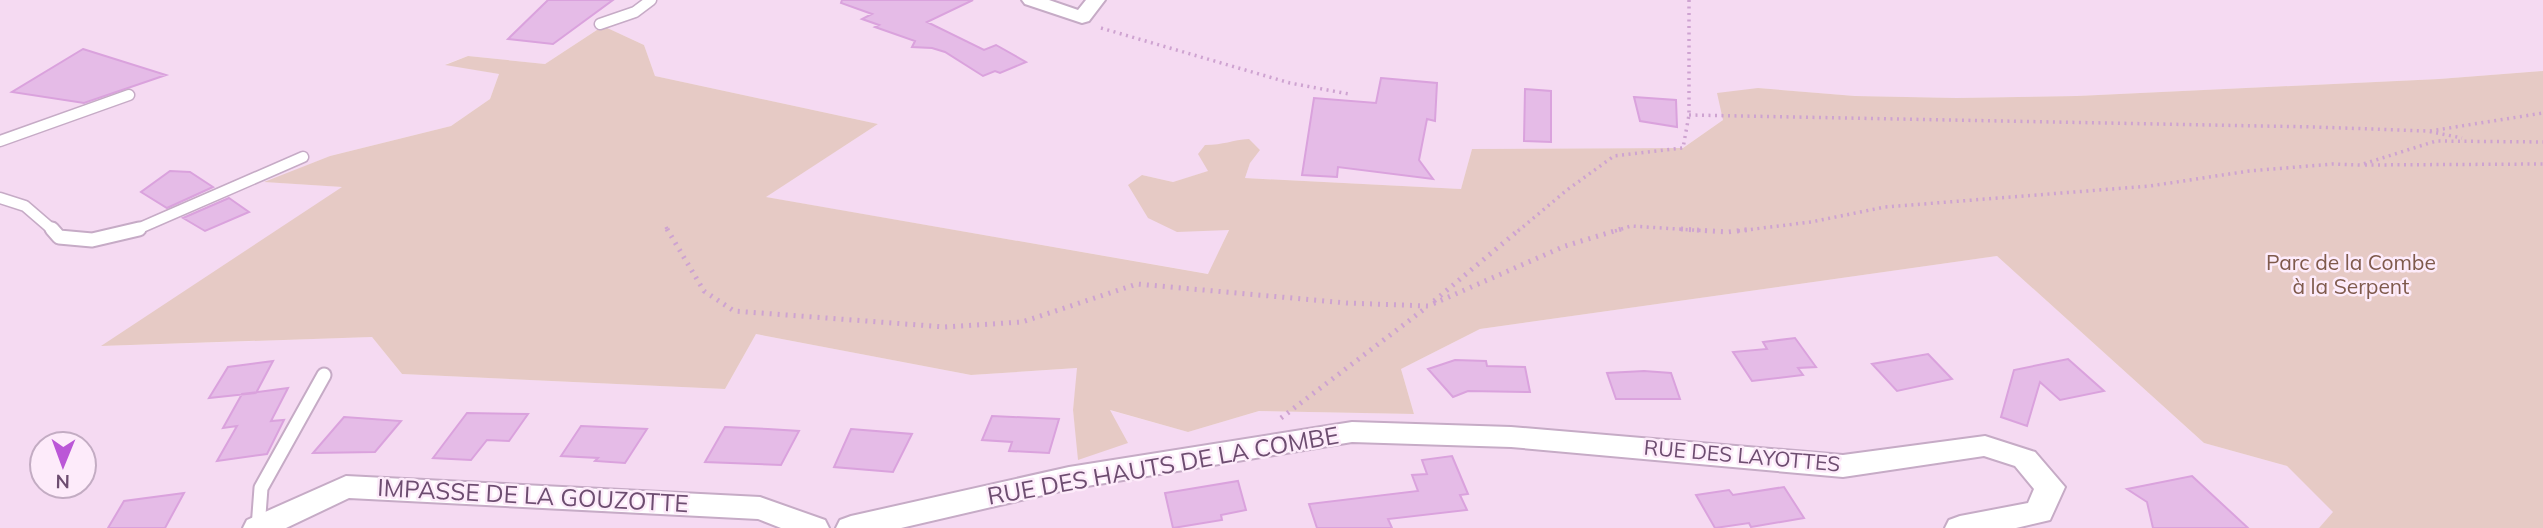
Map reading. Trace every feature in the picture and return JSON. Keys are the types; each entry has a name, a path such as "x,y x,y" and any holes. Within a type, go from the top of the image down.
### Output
{"street":[{"path":"1031,0 1082,17 1097,0"},
{"name":"RUE DES HAUTS DE LA COMBE","path":"851,528 1069,478 1352,432"},
{"name":"RUE DES LAYOTTES","path":"1352,432 1511,437 1843,466 1985,446 2025,459 2050,487 2039,512 1960,528"},
{"name":"IMPASSE DE LA GOUZOTTE","path":"258,528 346,487 760,508 814,528"}],"lane":[{"path":"600,24 635,12 651,0"},
{"path":"0,141 129,95"},
{"path":"0,198 16,200 49,225 59,237 92,240 137,230 303,157"},
{"path":"258,528 261,488 324,375"}],"path":[{"path":"1238,450 1428,306 1567,190 1614,156 1683,148 1689,115 1689,0"},
{"path":"1082,17 1094,26 1290,83 1349,94"},
{"path":"2427,131 2543,113"},
{"path":"1689,115 1958,121 2091,120 2427,131 2470,139"},
{"path":"2360,165 2436,141 2470,139 2543,142"},
{"path":"666,227 704,291 734,311 945,327 1022,322 1137,284 1347,303 1428,306 1565,246 1631,226 1728,232 1811,222 1885,206 2150,186 2249,171 2333,164 2543,164"}],"shaded area":[{"path":"0,0 2543,0 2543,71 2439,79 2077,96 1855,96 1758,88 1723,120 1683,148 1472,149 1461,189 1245,178 1250,163 1226,145 1205,146 1199,154 1209,171 1173,182 1142,175 1229,229 1209,274 765,197 878,124 655,76 644,45 603,26 545,64 468,56 446,64 499,74 490,99 451,126 330,156 266,182 343,187 103,346 372,337 402,374 725,389 756,334 971,375 1078,368 1073,410 1079,459 1109,410 1188,432 1259,411 1414,414 1401,369 1480,329 1997,256 2204,443 2287,466 2334,512 2319,528 0,528"}],"green space":[{"name":"Parc de la Combe à la Serpent","path":"603,26 644,45 655,76 878,124 766,197 1208,274 1229,230 1177,232 1148,218 1128,185 1142,175 1173,182 1208,171 1198,154 1205,145 1249,139 1260,150 1250,163 1245,178 1461,189 1472,149 1683,148 1723,120 1717,93 1758,88 1855,96 2077,96 2439,79 2543,71 2543,528 2319,528 2333,512 2287,466 2204,443 1997,256 1480,329 1401,369 1414,414 1259,411 1188,432 1110,410 1128,443 1078,460 1073,410 1077,368 971,375 756,334 725,389 402,374 372,337 101,346 342,187 264,182 330,156 451,126 490,99 499,74 445,65 468,56 545,64"}],"building":[{"path":"548,0 613,0 553,44 508,39"},
{"path":"842,0 973,0 927,22 984,50 996,45 1026,62 1000,73 995,71 983,76 945,52 912,47 915,41 875,27 879,25 862,19 872,14 841,3"},
{"path":"83,49 166,75 84,103 12,92"},
{"path":"1381,78 1437,83 1435,121 1427,119 1419,160 1433,179 1338,167 1337,177 1302,175 1314,98 1376,103"},
{"path":"1525,89 1551,91 1551,142 1524,141"},
{"path":"1634,97 1676,100 1677,127 1640,121"},
{"path":"170,171 190,172 213,187 167,208 141,192"},
{"path":"229,198 249,212 205,231 183,218"},
{"path":"1795,338 1816,367 1798,368 1803,375 1752,381 1733,352 1767,349 1763,342"},
{"path":"1928,354 1952,379 1897,391 1872,364"},
{"path":"2068,359 2104,391 2060,400 2040,382 2027,426 2001,417 2014,370"},
{"path":"1455,360 1486,361 1487,366 1525,367 1530,392 1468,391 1453,397 1428,369"},
{"path":"273,361 256,393 209,398 228,367"},
{"path":"1607,373 1671,373 1680,399 1616,399"},
{"path":"288,388 271,421 284,420 267,454 217,461 237,426 223,428 242,394"},
{"path":"467,413 528,414 509,441 487,440 471,460 433,458"},
{"path":"992,416 1059,419 1049,453 1009,451 1012,442 982,440"},
{"path":"344,417 401,421 375,452 313,453"},
{"path":"581,426 647,429 625,463 561,456"},
{"path":"725,427 799,431 781,465 705,462"},
{"path":"851,429 912,434 893,472 834,467"},
{"path":"1452,456 1468,494 1460,495 1467,510 1388,519 1392,528 1317,528 1309,504 1418,491 1412,475 1427,474 1422,460"},
{"path":"2192,476 2248,528 2153,528 2147,502 2127,489"},
{"path":"1238,481 1246,510 1221,515 1222,520 1173,528 1165,493"},
{"path":"1784,487 1804,518 1751,527 1749,523 1715,528 1696,495 1729,490 1733,495"},
{"path":"184,493 165,528 108,528 124,501"}]}
